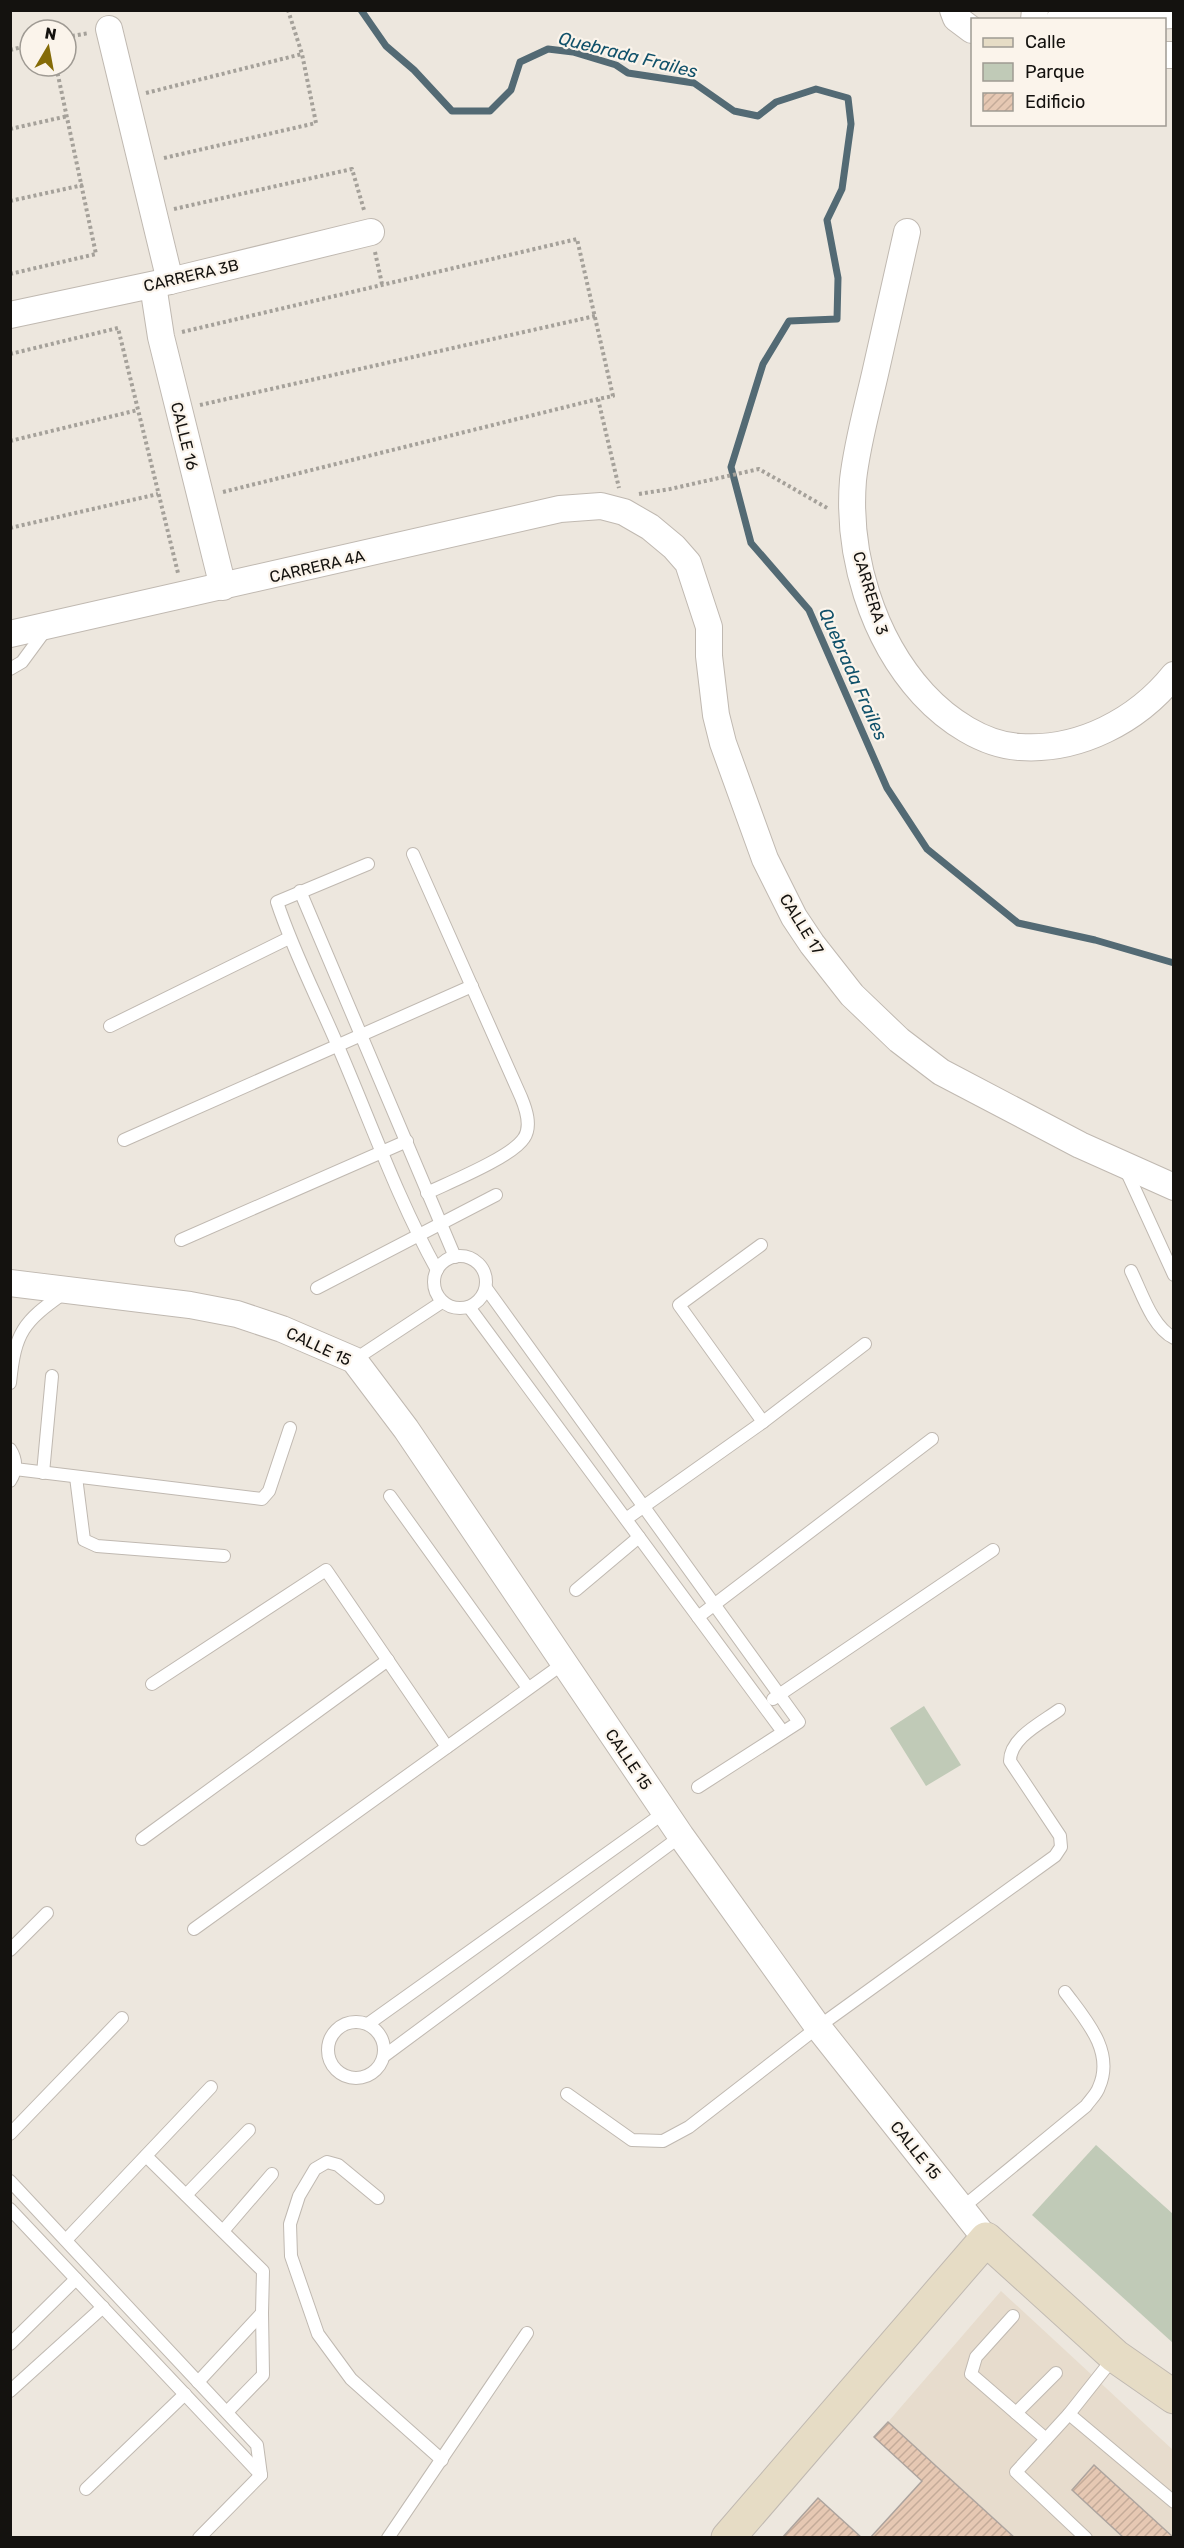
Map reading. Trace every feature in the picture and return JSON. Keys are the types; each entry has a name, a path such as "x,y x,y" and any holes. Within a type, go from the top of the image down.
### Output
{"main road":[{"name":"CALLE 15","path":"986,2239 1115,2356 1172,2398"},
{"path":"728,2538 986,2239"}],"street":[{"path":"953,10 956,18 971,29"},
{"path":"1105,18 1173,15"},
{"name":"CALLE 16","path":"109,29 143,163 153,214 161,283 161,337 223,587"},
{"name":"CARRERA 3B","path":"10,315 161,283 371,232"},
{"name":"CARRERA 3","path":"906,232 857,454 852,504 857,553 865,585 877,622 898,663 911,681 944,713 982,737 1003,746 1023,748 1064,744 1084,739 1112,726 1138,711 1173,675"},
{"name":"CARRERA 4A","path":"10,634 560,509 622,504"},
{"name":"CALLE 17","path":"622,504 674,547 688,563 709,627 710,668 716,715 723,743 765,859 795,917 812,944 852,995 899,1040 941,1072 1080,1145 1173,1187"},
{"name":"CALLE 15","path":"10,1283 190,1305 237,1314 282,1329 354,1360 406,1429 681,1836 818,2027 986,2239"}],"lane":[{"path":"10,669 22,662 49,625"},
{"path":"413,854 521,1097 528,1127 525,1137 514,1150 427,1193"},
{"path":"368,864 277,902 289,938 338,1046 380,1152 418,1236 437,1270"},
{"path":"300,891 455,1257"},
{"path":"110,1026 289,938"},
{"path":"124,1140 472,986"},
{"path":"181,1239 407,1140"},
{"path":"1123,1164 1173,1275"},
{"path":"318,1288 496,1195"},
{"path":"761,1245 679,1305 763,1422"},
{"path":"486,1288 477,1302 469,1306 460,1308 442,1302 436,1294 434,1285 437,1270 446,1261 455,1257 464,1257 479,1264 483,1271 486,1288 799,1722 698,1787"},
{"path":"1131,1271 1152,1315 1166,1334 1173,1338"},
{"path":"10,1383 17,1339 29,1320 68,1290"},
{"path":"354,1360 442,1302"},
{"path":"469,1306 783,1732"},
{"path":"626,1519 763,1422 865,1344"},
{"path":"43,1473 52,1376"},
{"path":"10,1449 15,1460 13,1475 43,1473 262,1499 269,1491 290,1428"},
{"path":"698,1617 932,1439"},
{"path":"76,1477 84,1540 97,1546 224,1556"},
{"path":"390,1496 528,1688"},
{"path":"576,1590 639,1537"},
{"path":"763,1705 993,1550"},
{"path":"152,1684 326,1570 447,1747"},
{"path":"142,1839 388,1660"},
{"path":"194,1929 564,1663"},
{"path":"567,2094 632,2140 663,2141 689,2127 818,2027 1055,1856 1061,1847 1060,1836 1010,1761 1010,1751 1016,1742 1059,1710"},
{"path":"368,2024 665,1812"},
{"path":"384,2056 681,1836"},
{"path":"10,1950 47,1914"},
{"path":"963,2208 1086,2106 1099,2088 1104,2071 1098,2035 1065,1992"},
{"path":"10,2134 122,2018"},
{"path":"354,2022 368,2024 378,2032 384,2043 384,2056 378,2068 367,2076 360,2077 340,2073 331,2062 328,2049 332,2036 341,2026 354,2022"},
{"path":"66,2240 211,2087"},
{"path":"186,2195 249,2130"},
{"path":"146,2156 263,2271 263,2375 227,2412"},
{"path":"378,2198 338,2164 327,2162 315,2169 299,2196 290,2224 291,2256 318,2334 351,2379 442,2460"},
{"path":"223,2231 272,2174"},
{"path":"10,2181 257,2445 261,2475"},
{"path":"10,2209 261,2475"},
{"path":"10,2344 76,2279"},
{"path":"10,2391 103,2307"},
{"path":"198,2382 262,2313"},
{"path":"1013,2316 976,2357 971,2374 1046,2439"},
{"path":"388,2538 527,2333"},
{"path":"1086,2538 1016,2472 1069,2414 1115,2356"},
{"path":"1016,2413 1056,2373"},
{"path":"86,2489 185,2394"},
{"path":"1069,2414 1173,2502"},
{"path":"199,2538 261,2475"}],"path":[{"path":"143,163 316,123 302,54 288,10"},
{"path":"125,98 302,54"},
{"path":"10,274 96,254 59,78"},
{"path":"10,129 68,116"},
{"path":"153,214 352,168 371,232 382,284"},
{"path":"10,201 83,184"},
{"path":"161,337 577,239 613,396 201,498"},
{"path":"179,409 595,316"},
{"path":"10,354 118,328 183,595"},
{"path":"598,399 622,504 670,489 759,469 853,522"},
{"path":"10,441 138,410"},
{"path":"10,528 158,494"}],"shaded area":[{"path":"1001,2291 1173,2450 1173,2537 1015,2537 888,2422"}],"green space":[{"path":"924,1706 961,1765 926,1786 890,1728"},
{"path":"1096,2145 1173,2214 1173,2343 1032,2215"}],"building":[{"path":"888,2422 1015,2538 870,2538 922,2481 874,2437"},
{"path":"1094,2465 1173,2538 1124,2538 1072,2490"},
{"path":"818,2498 862,2538 782,2538"}],"waterway":[{"name":"Quebrada Frailes","path":"361,10 386,46 414,70 452,111 490,111 511,90 520,62 548,49 573,52 616,65 628,73 694,83 734,111 758,116 776,102 816,89 848,98 851,124 842,189 827,220 838,278 837,319 789,321 763,364 731,467 751,543 809,610 887,788 927,849 1018,923 1095,940 1174,963"}]}
